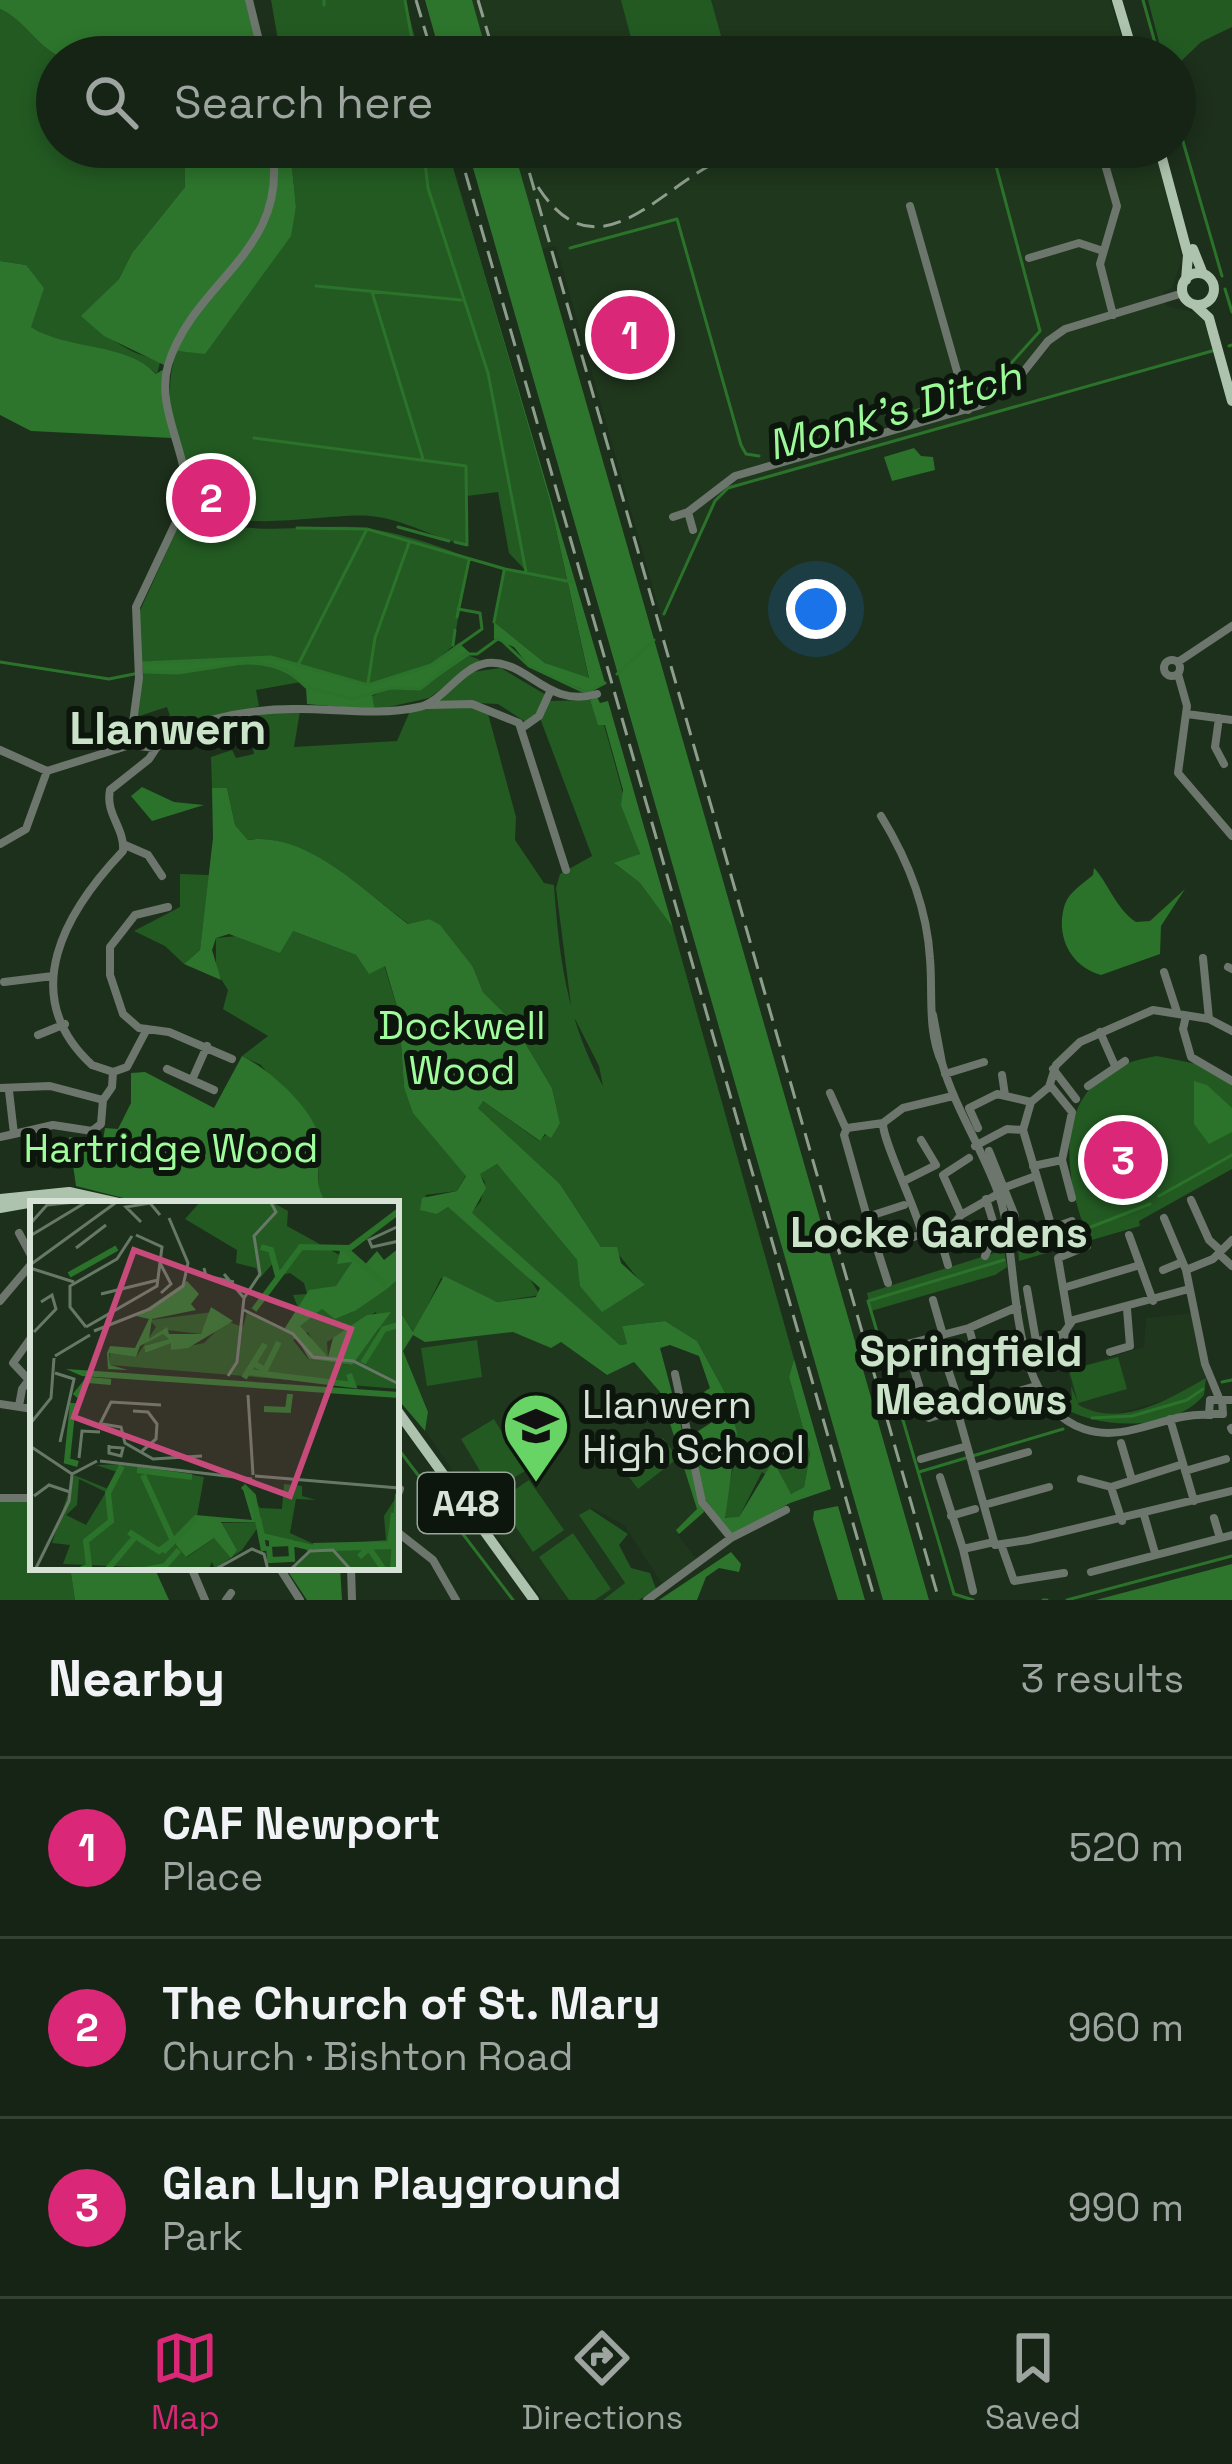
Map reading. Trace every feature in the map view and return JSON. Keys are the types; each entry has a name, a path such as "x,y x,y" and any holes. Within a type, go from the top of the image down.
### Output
{"main road":[{"path":"1120,0 1131,36"},
{"path":"1167,168 1188,255 1183,293 1209,318 1232,401"},
{"path":"1169,168 1203,274 1212,281 1213,314 1232,383"},
{"path":"1186,280 1203,274"},
{"path":"1195,304 1213,294"},
{"path":"2,1200 69,1192 110,1201"},
{"path":"2,1200 58,1201"},
{"name":"A48","path":"399,1413 530,1600"},
{"name":"A48","path":"399,1424 530,1600"}],"street":[{"path":"248,0 257,36"},
{"path":"130,745 139,673 136,607 186,501 188,484 167,401 167,368 192,318 262,228 273,168"},
{"path":"1106,168 1117,206 1100,270 1113,315"},
{"path":"910,206 966,402"},
{"path":"1029,258 1079,243 1103,251"},
{"path":"673,517 688,512 735,476 1009,388 1055,335 1183,293"},
{"path":"688,512 693,530"},
{"path":"1210,622 1216,633"},
{"path":"1178,674 1168,676 1164,670 1168,661 1178,662 1232,626"},
{"path":"1178,662 1186,714 1178,773 1232,836"},
{"path":"428,705 485,663 503,664 550,692 574,700 597,694"},
{"path":"522,728 539,716 550,692"},
{"path":"162,876 148,855 125,845 109,809 109,794 116,781 149,759 165,735 251,711 392,712 472,704 494,710 522,728 566,870"},
{"path":"1186,714 1232,720"},
{"path":"1219,718 1215,747 1224,764"},
{"path":"0,750 47,771 130,745 155,748"},
{"path":"0,844 26,829 47,771"},
{"path":"881,816 904,857 924,915 933,1015 945,1075 976,1146 1015,1216"},
{"path":"112,1072 86,1060 65,1024 53,976 66,922 125,845"},
{"path":"168,907 128,920 108,956 123,1014 147,1029 207,1046 232,1059"},
{"path":"1203,958 1209,1019"},
{"path":"1164,973 1181,1014 1191,1057 1229,1078"},
{"path":"1,983 53,976"},
{"path":"1043,1231 1023,1130 1031,1102 1050,1085 1054,1069 1077,1044 1153,1010 1209,1019 1232,1031"},
{"path":"38,1035 65,1024"},
{"path":"112,1072 135,1059 147,1029"},
{"path":"1088,1086 1120,1064 1100,1032"},
{"path":"193,1079 207,1046"},
{"path":"945,1075 985,1062"},
{"path":"1054,1069 1076,1099"},
{"path":"167,1070 214,1090"},
{"path":"0,1137 53,1125 92,1131 101,1124 112,1072"},
{"path":"1001,1075 1005,1095"},
{"path":"1050,1085 1071,1109 1062,1160 1072,1198"},
{"path":"14,1134 4,1090 50,1086 103,1100"},
{"path":"978,1128 970,1107 1005,1095 1031,1102"},
{"path":"846,1129 869,1120 883,1123 903,1108 953,1096"},
{"path":"834,1099 888,1283"},
{"path":"883,1123 883,1137 906,1180 922,1234"},
{"path":"976,1146 1007,1129 1023,1130"},
{"path":"906,1180 936,1166 921,1141"},
{"path":"989,1151 1002,1190 1017,1307 1040,1364"},
{"path":"961,1215 943,1175 969,1158"},
{"path":"1033,1166 1062,1160"},
{"path":"941,1241 961,1215 1033,1177"},
{"path":"985,1256 996,1231 986,1198"},
{"path":"1191,1200 1209,1240 1232,1266"},
{"path":"867,1217 904,1205"},
{"path":"1028,1289 1036,1386 1056,1412 1085,1430 1119,1432 1191,1415 1220,1416 1220,1400 1190,1289 1164,1218"},
{"path":"1010,1243 1072,1221"},
{"path":"19,1233 30,1254"},
{"path":"880,1250 922,1234 941,1241"},
{"path":"1129,1235 1153,1300"},
{"path":"1163,1270 1220,1252 1232,1240"},
{"path":"941,1241 948,1265"},
{"path":"1077,1363 1058,1258 1088,1246"},
{"path":"0,1300 30,1264"},
{"path":"1063,1288 1140,1265"},
{"path":"1030,1343 1190,1289"},
{"path":"933,1300 943,1335"},
{"path":"1017,1307 908,1347 926,1416 1036,1386"},
{"path":"1110,1352 1130,1346 1127,1310"},
{"path":"969,1328 989,1400"},
{"path":"20,1406 30,1377 13,1363 30,1338"},
{"path":"940,1346 980,1507 1015,1585 1064,1573"},
{"path":"674,1374 702,1502 731,1538"},
{"path":"1191,1415 1220,1400"},
{"path":"1210,1415 1220,1400"},
{"path":"0,1404 30,1408"},
{"path":"1170,1419 1194,1501"},
{"path":"1121,1443 1132,1480"},
{"path":"921,1459 1028,1451"},
{"path":"1081,1479 1111,1487 1226,1459"},
{"path":"940,1477 970,1567 973,1592"},
{"path":"951,1516 1048,1487"},
{"path":"1111,1487 1121,1521"},
{"path":"963,1549 1121,1521 1232,1491"},
{"path":"646,1600 731,1538 786,1510"},
{"path":"1144,1515 1155,1552"},
{"path":"1214,1518 1220,1538"},
{"path":"399,1533 431,1558 456,1600"},
{"path":"1091,1572 1232,1535"},
{"path":"192,1570 205,1600"},
{"path":"281,1570 300,1600"},
{"path":"351,1570 352,1600"}],"shaded area":[{"path":"271,0 405,0 414,36 277,36"},
{"path":"472,0 1110,0 1121,36 482,36"},
{"path":"621,0 711,0 721,36 630,36"},
{"path":"1148,0 1232,0 1232,27 1196,47 1196,36 1157,36"},
{"path":"0,9 36,38 36,168 185,168 185,187 132,253 119,279 82,316 130,350 161,359 157,374 128,357 31,327 26,265 0,261"},
{"path":"292,168 453,168 549,498 589,679 545,663 494,622 505,569 526,571 509,553 498,492 467,496 467,545 383,518 252,521 208,512 193,501 197,488 172,422 170,385 177,351 205,353 290,236 296,207"},
{"path":"519,168 1159,168 1182,259 1172,288 1163,292 1166,306 1194,312 1204,321 1214,350 728,488 715,501 662,620 556,246 542,249"},
{"path":"914,448 921,456 933,457 935,470 892,481 884,457"},
{"path":"187,507 223,524 244,527 381,531 469,558 453,646 431,665 368,685 271,657 142,663 138,615"},
{"path":"465,654 480,660 429,698 375,710 372,696 390,688 407,690"},
{"path":"255,661 287,670 301,682 256,690 259,706 174,728 167,707 136,717 143,673 178,673"},
{"path":"501,668 546,695 541,711 527,723 498,704 438,701 472,672"},
{"path":"590,700 598,724 604,725 640,855 615,864 640,883 673,928 794,1359 789,1377 810,1454 804,1487 791,1494 762,1472 739,1517 731,1522 723,1515 738,1444 728,1398 697,1341 665,1321 622,1326 627,1344 620,1345 471,1213 481,1201 485,1182 479,1174 497,1164 577,1260 581,1286 602,1311 644,1286 619,1255 601,1247 560,1184 478,1108 477,1102 483,1101 539,1141 560,1123 552,1088 512,1021 483,992 473,967 429,919 409,924 312,854 269,840 248,840 235,825 227,788 212,788 211,757 232,750 236,758 254,754 247,712 300,711 294,747 397,741 410,711 487,710 516,817 515,840 544,883 554,885 571,1005 556,888 560,874 592,856 540,718 550,701","holes":["575,1018 599,1066 603,1086 591,1062"]},
{"path":"142,787 174,802 204,805 152,821 131,796"},
{"path":"1094,868 1136,922 1150,921 1185,889 1161,926 1160,954 1101,975 1073,956 1064,937 1062,915 1073,892 1093,875"},
{"path":"180,874 209,875 200,950 184,964 165,946 134,931 180,907"},
{"path":"293,931 356,955 369,973 384,965 399,1013 404,1087 466,1175 457,1191 425,1195 437,1214 448,1207 525,1271 540,1295 497,1302 441,1278 414,1333 399,1310 399,1201 325,1201 318,1192 319,1138 261,1065 242,1056 268,1036 223,1009 228,990 216,971 216,938"},
{"path":"1157,1056 1207,1066 1232,1084 1232,1169 1139,1221 1140,1226 1019,1261 1018,1248 1082,1221 1070,1166 1070,1140 1085,1095 1102,1077 1126,1064"},
{"path":"1194,1081 1207,1085 1232,1108 1232,1132 1209,1144 1194,1124"},
{"path":"1004,1250 1007,1267 995,1275 871,1311 867,1293"},
{"path":"1193,1313 1206,1378 1187,1394 1112,1415 1093,1413 1076,1403 1067,1370 1144,1347 1146,1318"},
{"name":"Llanwern High School","path":"513,1332 550,1347 561,1342 606,1375 634,1362 660,1392 698,1510 678,1535 700,1564 665,1588 624,1525 592,1508 580,1515 625,1584 603,1600 543,1600 425,1431 428,1412 403,1351 414,1333"},
{"path":"477,1340 482,1377 427,1386 421,1348"},
{"path":"1118,1357 1127,1389 1078,1403 1069,1370"},
{"path":"1206,1378 1204,1395 1191,1407 1154,1421 1113,1423 1058,1404 1072,1400 1071,1386 1079,1405 1095,1412 1128,1412 1162,1402"},
{"path":"494,1419 525,1471 492,1491 461,1439"},
{"path":"663,1438 678,1458 638,1489 623,1469"},
{"path":"529,1480 564,1530 533,1552 498,1501"},
{"path":"0,1498 30,1498 30,1570 70,1570 75,1600 0,1600"},
{"path":"590,1509 628,1534 619,1545 631,1568 650,1573 656,1589 639,1600 603,1600 625,1583 579,1515"},
{"path":"573,1533 611,1589 595,1600 569,1600 539,1557"}],"green space":[{"path":"0,0 245,0 254,36 36,38 0,9"},
{"path":"425,0 472,0 482,36 435,36"},
{"path":"185,168 270,168 265,209 252,236 178,338 164,365 104,336 81,316 119,279 132,253 185,187"},
{"path":"274,168 292,168 296,207 291,236 205,354 177,351 257,236"},
{"path":"453,168 605,683 588,692 529,666 514,647 494,639 494,622 545,663 589,678 549,498"},
{"path":"473,168 519,168 929,1600 883,1600"},
{"path":"0,261 26,265 44,288 31,327 129,357 156,374 164,369 172,438 31,431 0,415"},
{"path":"459,643 471,654 420,689 390,688 372,695 375,710 307,704 306,687 261,665 143,673 142,663 271,657 368,685 430,665"},
{"path":"597,697 600,703 608,701 673,928 640,883 614,863 640,854 621,805 623,790 605,725 598,725 590,700"},
{"name":"Dockwell Wood","path":"212,788 227,788 235,825 248,840 270,840 313,854 408,924 429,919 440,925 473,967 483,992 512,1021 552,1088 560,1123 551,1138 545,1134 540,1141 483,1101 478,1108 560,1184 601,1247 617,1247 621,1263 645,1285 602,1312 580,1286 577,1260 497,1164 480,1174 486,1188 472,1213 620,1345 627,1344 622,1326 665,1321 697,1341 728,1398 737,1433 725,1518 739,1517 773,1461 791,1494 804,1487 810,1454 789,1377 794,1359 831,1489 790,1503 732,1535 705,1499 692,1435 720,1417 704,1392 710,1388 699,1356 670,1345 660,1348 704,1512 679,1534 676,1530 697,1509 660,1392 634,1362 607,1375 561,1342 551,1348 513,1332 425,1342 413,1335 403,1351 428,1412 425,1431 399,1401 399,1310 413,1332 444,1276 497,1302 536,1297 540,1288 448,1207 437,1214 420,1210 422,1198 457,1191 466,1176 413,1113 404,1087 399,1013 385,966 369,974 356,955 293,931 280,953 229,934 216,938 212,950 221,980 184,964 200,950 213,838"},
{"name":"Hartridge Wood","path":"242,1056 276,1080 316,1127 318,1180 325,1201 135,1201 76,1186 69,1137 103,1141 105,1128 118,1129 131,1103 131,1073 145,1072 214,1108"},
{"path":"838,1506 865,1600 838,1600 813,1519 814,1511"},
{"path":"731,1552 741,1564 739,1572 719,1568 706,1577 697,1600 659,1600"},
{"path":"1232,1564 1232,1600 1096,1600"},
{"path":"70,1570 155,1570 169,1600 75,1600"},
{"path":"287,1570 340,1570 342,1600 307,1600"}],"waterway":[{"path":"324,0 324,5"},
{"path":"405,0 411,36"},
{"path":"1143,0 1153,36"},
{"path":"426,168 488,373 526,572"},
{"path":"915,411 989,388 1040,331 997,168"},
{"path":"1191,168 1222,276"},
{"path":"570,248 677,219 741,445 746,454 759,456"},
{"path":"316,286 461,300"},
{"path":"1225,289 1232,312"},
{"path":"372,292 423,459"},
{"name":"Monk's Ditch","path":"664,614 715,501 728,488 1212,351"},
{"path":"776,451 860,427"},
{"path":"254,438 466,466 467,545 455,542"},
{"path":"398,527 449,541"},
{"path":"297,528 367,529 505,569 572,582"},
{"path":"298,665 367,529"},
{"path":"368,683 375,638 409,543"},
{"path":"457,617 469,560"},
{"path":"494,622 504,571"},
{"path":"142,663 271,657 368,685 431,665 482,629 480,613 458,609"},
{"path":"453,645 455,630"},
{"name":"Monk's Ditch","path":"144,672 178,673 255,661 287,670 306,687 353,699 390,688 420,689 465,654 477,654 499,638 529,666 580,690 588,692 605,683"},
{"name":"Monk's Ditch","path":"617,674 654,640"},
{"name":"Monk's Ditch","path":"0,662 109,679 134,674"},
{"path":"1159,1196 1232,1155"},
{"path":"1070,1235 1150,1204"},
{"path":"973,1600 954,1594 868,1301 1004,1260"},
{"path":"1222,1382 1232,1380"},
{"path":"1092,1418 1132,1416 1187,1400 1203,1389"},
{"path":"919,1472 1063,1429"},
{"path":"399,1450 513,1600"},
{"path":"1067,1600 1232,1556"}],"railway":[{"path":"416,0 427,36"},
{"path":"478,0 489,36"},
{"path":"464,168 875,1600"},
{"path":"528,168 939,1600"},
{"path":"538,187 561,214 585,226 609,225 633,216 705,168"}],"place":[{"name":"CAF Newport","path":"630,335"},
{"name":"The Church of St. Mary","path":"211,498"},
{"name":"Glan Llyn Playground","path":"1123,1160"},
{"name":"Llanwern High School","path":"536,1485"}],"district":[{"name":"Llanwern","path":"168,728"},
{"name":"Locke Gardens","path":"939,1232"},
{"name":"Springfield Meadows","path":"971,1375"}]}
